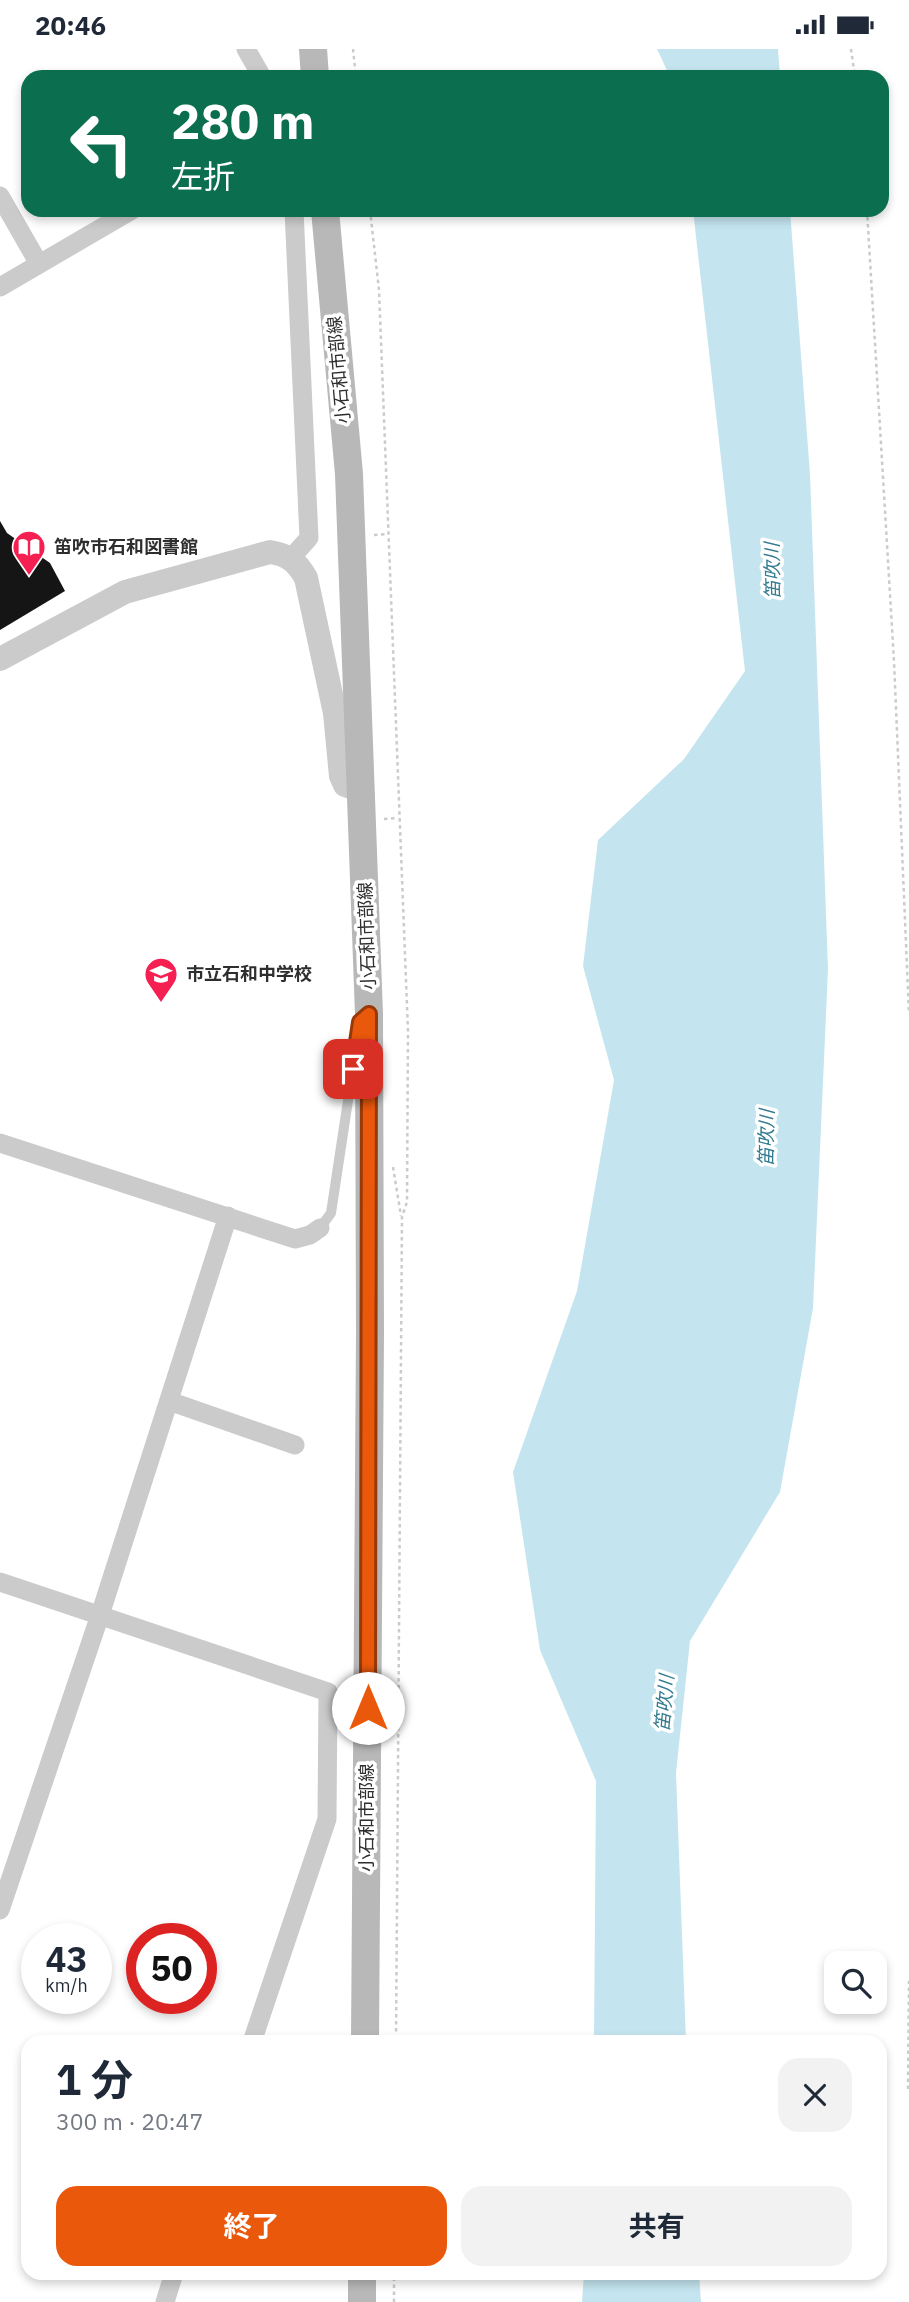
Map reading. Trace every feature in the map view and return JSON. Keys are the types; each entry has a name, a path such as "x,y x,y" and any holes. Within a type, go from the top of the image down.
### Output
{"main road":[{"path":"313,49 314,70"},
{"name":"小石和市部線","path":"326,217 349,474 369,1014 370,1347 365,2035"},
{"path":"362,2280 362,2302"}],"street":[{"path":"246,49 258,70"},
{"path":"0,196 39,264"},
{"path":"0,287 120,217"},
{"path":"291,558 309,538 294,217"},
{"path":"0,659 125,591 271,552 291,558 306,578 335,713 341,776 345,785 362,791"},
{"path":"0,1143 295,1239 310,1235 320,1228"},
{"path":"0,1910 100,1615 228,1216"},
{"path":"169,1401 295,1445"},
{"path":"0,1582 328,1692 327,1819 254,2035"},
{"path":"164,2302 172,2280"}],"lane":[{"path":"320,1228 331,1213 360,1022 369,1014"}],"path":[{"path":"353,49 355,70"},
{"path":"851,49 854,70"},
{"path":"371,217 379,290 408,1031 407,1202 402,1217 396,2035"},
{"path":"867,217 894,661 909,1014"},
{"path":"366,535 388,534"},
{"path":"374,820 398,818"},
{"path":"908,2089 909,1981"},
{"path":"394,2280 394,2302"}],"water":[{"path":"657,49 778,49 780,70 667,70"},
{"name":"笛吹川","path":"694,217 791,217 810,474 828,969 813,1308 780,1492 690,1641 676,1773 686,2035 594,2035 596,1781 540,1650 513,1472 577,1291 614,1080 583,966 598,840 684,759 745,671"},
{"path":"584,2280 699,2280 701,2302 582,2302"}],"building":[{"name":"笛吹市石和図書館","path":"0,521 7,533 50,563 65,591 0,630"}],"place":[{"name":"笛吹市石和図書館","path":"29,577"},
{"name":"市立石和中学校","path":"161,1004"}],"route":[{"path":"353,1069 360,1022 369,1014 368,1708"}]}
